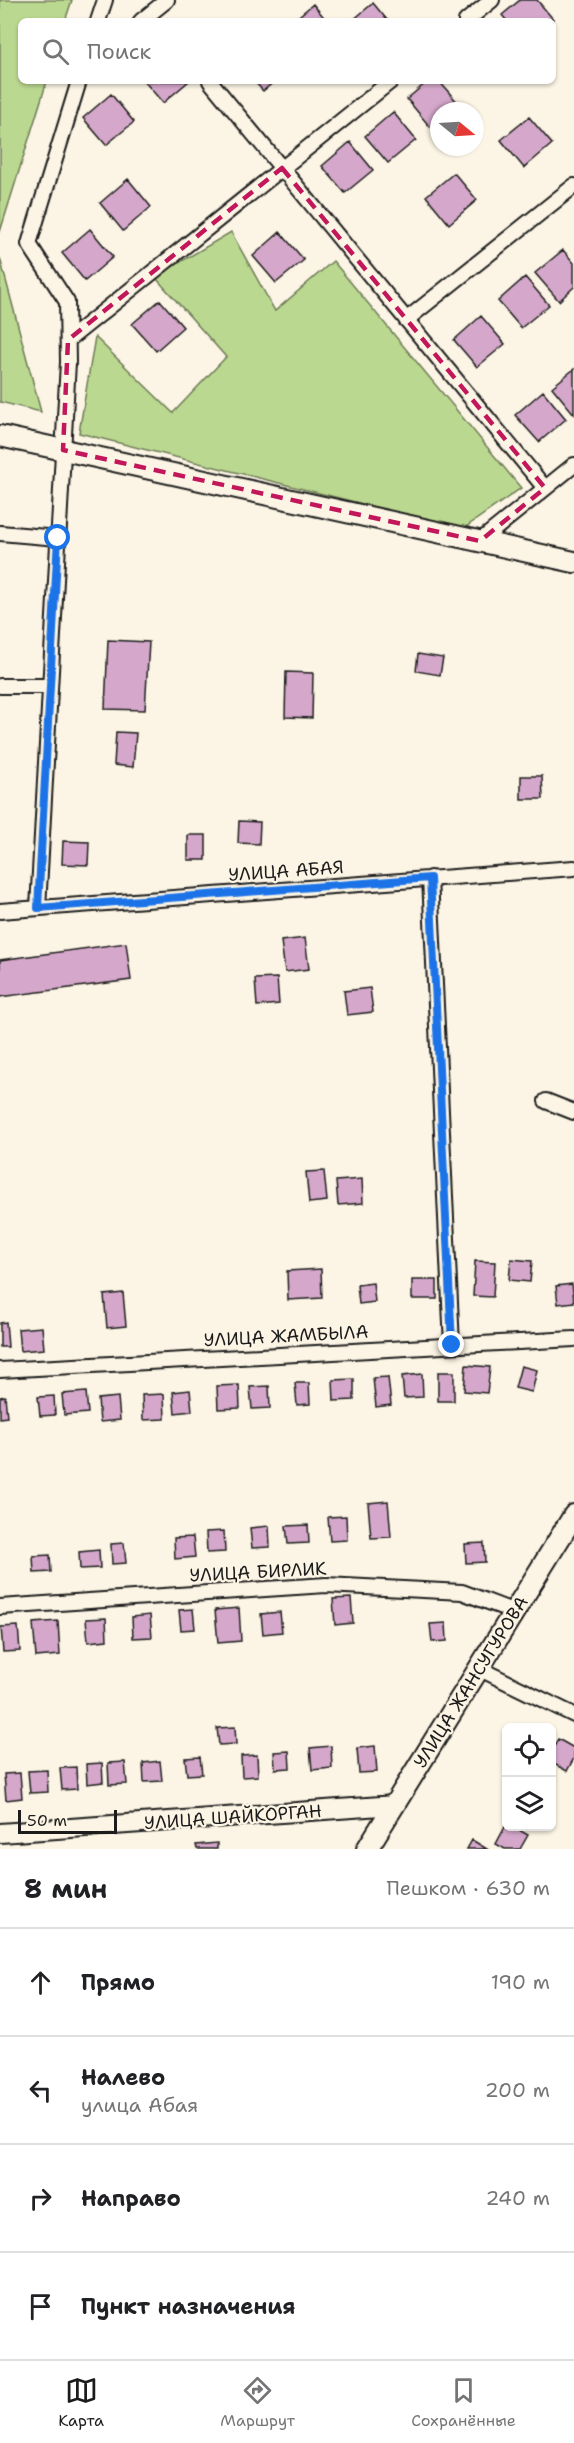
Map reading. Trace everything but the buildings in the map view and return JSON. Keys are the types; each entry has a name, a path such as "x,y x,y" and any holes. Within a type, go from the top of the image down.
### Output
{"main road":[{"path":"0,436 574,562"},
{"name":"УЛИЦА ЖАНСУГУРОВА","path":"367,1849 574,1515"}],"street":[{"path":"99,18 105,0"},
{"path":"157,16 166,0"},
{"path":"470,18 492,0"},
{"path":"38,908 68,340 67,302 29,244 78,84"},
{"path":"212,84 545,488"},
{"path":"68,340 387,84"},
{"path":"406,320 574,186"},
{"path":"480,541 574,465"},
{"path":"0,533 58,538"},
{"path":"0,686 50,686"},
{"name":"УЛИЦА АБАЯ","path":"0,911 574,867"},
{"path":"430,878 452,1345"},
{"path":"546,1101 574,1112"},
{"name":"УЛИЦА ЖАМБЫЛА","path":"0,1370 574,1339"},
{"name":"УЛИЦА БИРЛИК","path":"0,1607 326,1585 462,1592 515,1612"},
{"path":"480,1669 574,1715"},
{"name":"УЛИЦА ШАЙКОРГАН","path":"0,1833 394,1805"}],"highlighted area":[{"path":"282,168 545,488 480,541 63,450 68,340"}],"green space":[{"path":"0,0 72,0 66,18 18,18 18,84 46,84 0,232"},
{"path":"231,232 275,311 333,261 521,488 463,529 79,433 95,337 173,413 226,357 155,277"},
{"path":"0,258 41,412 0,402"}],"route":[{"path":"58,538 38,908 430,878 452,1345"}]}
